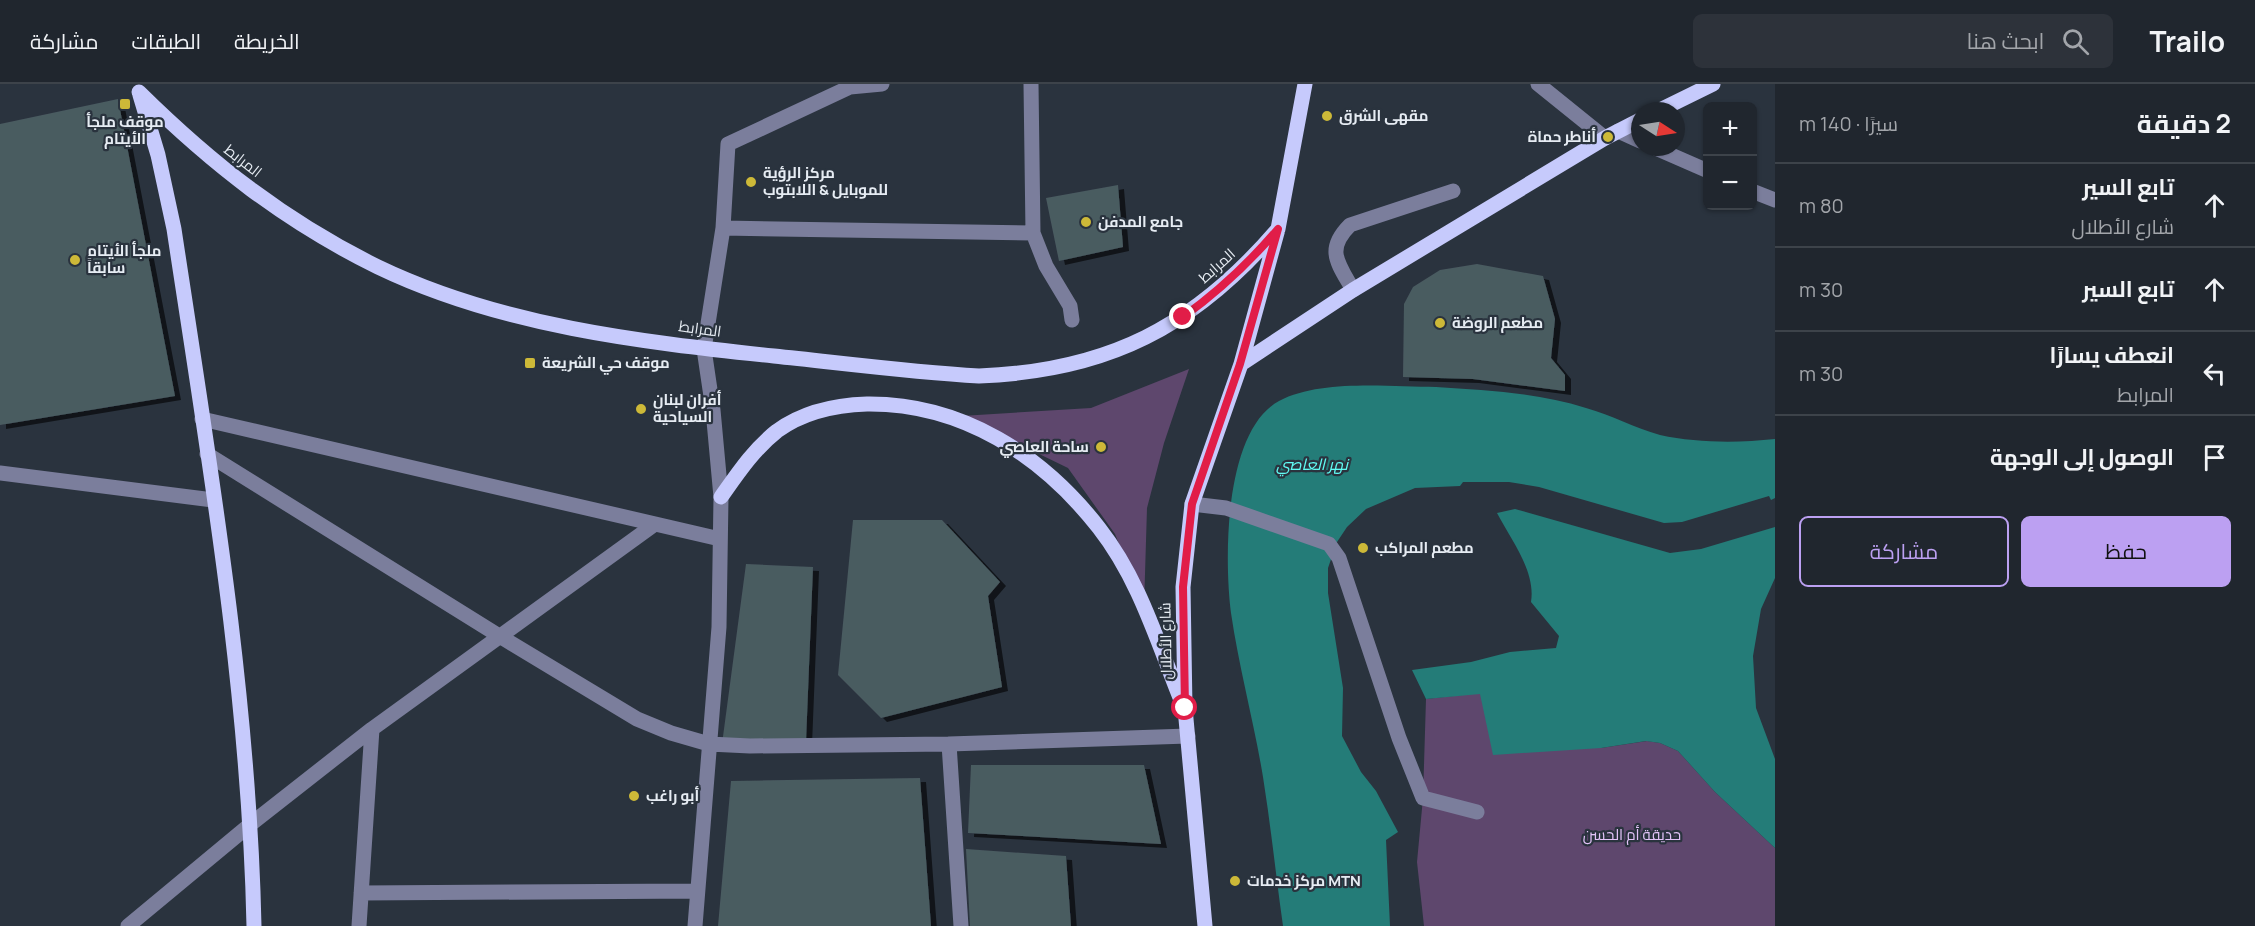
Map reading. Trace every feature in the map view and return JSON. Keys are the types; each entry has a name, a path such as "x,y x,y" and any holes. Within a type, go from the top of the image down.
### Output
{"main road":[{"name":"شارع الأطلال","path":"1204,926 1185,708 1183,587 1192,504 1240,364 1278,229 1305,84"},
{"path":"1676,102 1713,84"},
{"name":"المرابط","path":"137,88 227,174 296,221 379,267 435,291 491,310 549,324 704,349 978,376 1022,375 1065,367 1126,347 1183,317 1218,291 1250,262 1278,229"},
{"path":"137,88 158,155 174,229 240,690 252,823 254,926"},
{"path":"1240,364 1353,290 1611,134 1631,124"},
{"path":"721,497 745,462 778,431 808,415 844,404 883,404 920,408 962,419 1002,439 1038,465 1071,495 1100,528 1125,566 1145,605 1185,708"}],"street":[{"path":"695,926 719,627 721,497 713,410 704,349 723,228 728,144 851,85 882,84"},
{"path":"1031,84 1033,233 1046,266 1070,306 1072,320"},
{"path":"1538,84 1611,134 1631,139"},
{"path":"1673,156 1703,169"},
{"path":"1353,290 1334,257 1338,237 1350,225 1453,191"},
{"path":"1757,192 1775,200"},
{"path":"723,228 1033,233"},
{"path":"202,419 720,539"},
{"path":"207,454 501,638 637,719 709,744 949,744 1188,736"},
{"path":"0,473 213,500"},
{"path":"1192,504 1226,508 1329,544 1339,558 1399,738 1423,798 1477,812"},
{"path":"128,926 252,823 372,729 501,638 655,524"},
{"path":"359,926 372,729"},
{"path":"949,744 961,926"},
{"path":"361,893 697,891"}],"green space":[{"path":"1189,369 1164,443 1147,508 1144,607 1115,534 1068,468 961,416 1091,408"},
{"name":"حديقة أم الحسن","path":"1480,693 1601,748 1647,741 1660,743 1678,751 1715,792 1775,848 1775,926 1424,926 1417,862 1423,798 1426,699"}],"water":[{"name":"نهر العاصي","path":"1335,387 1436,387 1493,391 1568,403 1650,432 1674,438 1718,442 1775,439 1775,498 1771,500 1769,496 1682,522 1664,523 1539,487 1509,482 1463,482 1460,486 1415,488 1366,509 1347,527 1337,542 1328,568 1328,593 1343,688 1342,736 1398,832 1386,840 1390,926 1283,926 1263,777 1231,613 1229,530 1238,467 1247,439 1261,416 1279,401 1296,394"},
{"path":"1515,509 1670,553 1701,549 1775,527 1775,578 1761,609 1753,656 1756,708 1775,759 1775,848 1715,792 1678,751 1660,743 1646,741 1601,748 1493,755 1480,694 1426,699 1412,670 1471,662 1510,652 1556,648 1559,636 1531,602 1532,590 1526,567 1497,513"}],"building":[{"name":"ملجأ الأيتام سابقاً","path":"118,99 175,396 0,425 0,124"},
{"name":"جامع المدفن","path":"1118,185 1123,247 1059,261 1046,198"},
{"path":"1477,264 1543,276 1555,319 1551,358 1565,375 1565,391 1473,379 1403,377 1404,304 1413,287 1440,270"},
{"path":"853,520 942,520 1000,582 988,596 1002,687 881,718 838,675"},
{"path":"746,564 813,567 806,741 722,744"},
{"path":"971,765 1144,765 1161,844 968,833"},
{"path":"920,778 931,926 718,926 731,781"},
{"path":"966,849 1066,856 1071,926 970,926"}],"place":[{"name":"موقف ملجأ الأيتام","path":"125,104"},
{"name":"مقهى الشرق","path":"1327,116"},
{"name":"أناطر حماة","path":"1608,137"},
{"name":"مركز الرؤية للموبايل & اللابتوب","path":"751,182"},
{"name":"جامع المدفن","path":"1086,222"},
{"name":"ملجأ الأيتام سابقاً","path":"75,260"},
{"name":"مطعم الروضة","path":"1440,323"},
{"name":"موقف حي الشريعة","path":"530,363"},
{"name":"أفران لبنان السياحية","path":"641,409"},
{"name":"ساحة العاصي","path":"1101,447"},
{"name":"مطعم المراكب","path":"1363,548"},
{"name":"أبو راغب","path":"634,796"},
{"name":"مركز خدمات MTN","path":"1235,881"}],"route":[{"path":"1183,317 1218,291 1250,262 1278,229 1240,364 1192,504 1183,587 1185,708"}]}
